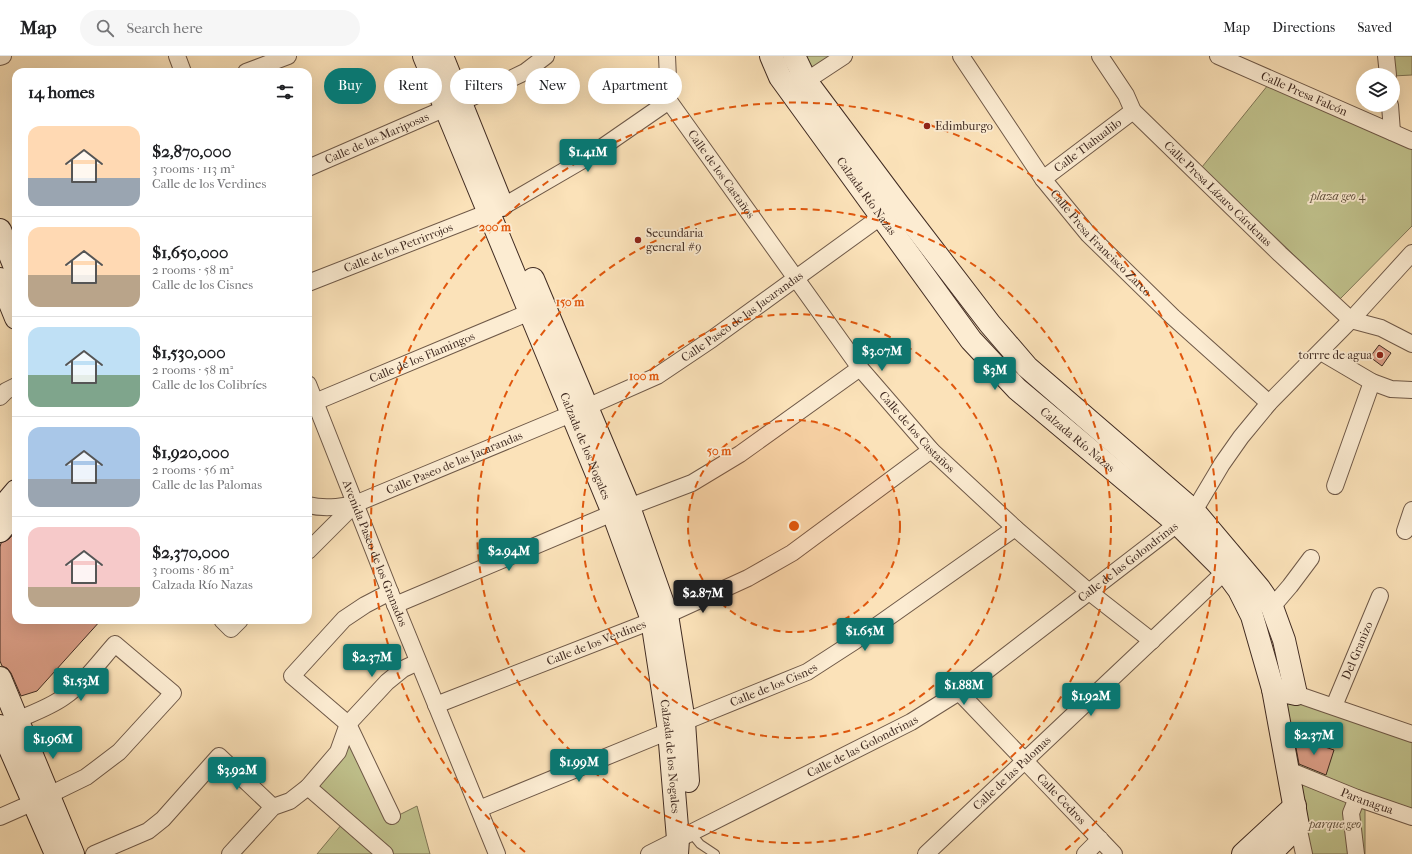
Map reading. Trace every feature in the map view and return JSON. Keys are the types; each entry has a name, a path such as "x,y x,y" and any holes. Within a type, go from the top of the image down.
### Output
{"street":[{"path":"256,68 288,56"},
{"name":"Calzada de los Nogales","path":"424,56 454,105"},
{"name":"Calzada de los Nogales","path":"442,56 454,105 495,209 621,510 660,617 677,727 684,845"},
{"name":"Calle de las Mariposas","path":"312,166 454,105 525,72 546,56"},
{"path":"667,56 668,68"},
{"name":"Calzada Río Nazas","path":"772,56 780,78 889,211 1027,367 1186,517 1231,566 1272,607 1284,640 1296,694"},
{"name":"Calzada Río Nazas","path":"794,56 806,81 889,211"},
{"path":"806,81 844,56"},
{"name":"Calle Presa Francisco Zarco","path":"961,56 1061,204 1088,234 1179,322 1269,403"},
{"name":"Calle Presa Lázaro Cárdenas","path":"1100,56 1126,95 1133,111 1280,254 1352,320"},
{"name":"Calle Presa Falcón","path":"1218,56 1412,141"},
{"path":"1386,56 1387,68"},
{"name":"Calle de los Petrirrojos","path":"312,282 495,209 588,157 665,104"},
{"name":"Calle de los Castaños","path":"671,104 860,368 931,450 1015,528 1088,592 1152,642"},
{"name":"Calle Tlahualilo","path":"1043,179 1133,111"},
{"path":"1391,112 1392,132"},
{"name":"Calzada de los Nogales","path":"495,209 530,312 579,411"},
{"name":"Calle Paseo de las Jacarandas","path":"312,506 317,508 337,508 355,504 579,411 657,376 889,211"},
{"path":"0,230 12,260"},
{"path":"1186,517 1237,442 1269,403 1352,320 1412,253"},
{"path":"0,279 9,311"},
{"name":"Calle de los Flamingos","path":"315,402 530,312"},
{"path":"1352,320 1381,328 1412,344"},
{"path":"1321,352 1372,382 1391,389 1412,390"},
{"path":"392,816 348,724 292,676 344,619 365,605 393,598 692,483 740,454 860,368"},
{"path":"1335,486 1372,382"},
{"path":"0,397 12,388"},
{"name":"Avenida Paseo de los Granados","path":"312,394 418,662 497,854"},
{"name":"Calle de los Verdines","path":"436,705 660,617 748,578 792,553 931,450"},
{"path":"0,510 12,496"},
{"path":"312,547 355,504"},
{"path":"1404,531 1412,510"},
{"path":"0,531 12,517"},
{"name":"Calle de las Golondrinas","path":"649,854 684,845 911,722 959,692 1186,517"},
{"name":"Calle de los Cisnes","path":"479,809 807,672 856,641 1015,528"},
{"path":"1272,607 1311,558"},
{"name":"Calzada Río Nazas","path":"1231,566 1239,590 1252,616 1273,689 1304,854"},
{"name":"Calle de las Palomas","path":"926,854 1231,566"},
{"name":"Del Granizo","path":"1334,706 1380,596"},
{"path":"0,817 42,799 86,777 119,752 173,693 115,644 81,682 65,697 48,707 4,725"},
{"path":"230,854 273,807 290,801 308,787 338,752 348,724 387,682 403,669 418,662"},
{"path":"0,678 4,725 42,799 73,854"},
{"path":"1273,689 1296,694 1334,706 1412,734"},
{"name":"Calle Cedros","path":"959,692 1114,854"},
{"path":"94,854 148,831 162,819 219,756 273,807"},
{"name":"Paranagua","path":"1288,770 1324,783 1357,798 1412,817"},
{"path":"308,787 385,854"},
{"path":"1356,854 1351,813 1357,798"},
{"path":"42,799 56,854"},
{"path":"1243,854 1296,816"},
{"path":"1270,854 1296,816"},
{"path":"1085,854 1100,840"}],"lane":[{"path":"684,845 700,844 715,854"}],"green space":[{"path":"798,56 837,56 809,75"},
{"path":"1389,56 1412,56 1412,75 1400,76 1400,68 1391,68"},
{"name":"plaza geo 4","path":"1268,85 1412,148 1412,226 1340,299 1202,167"},
{"path":"1275,692 1412,736 1412,814 1290,768"},
{"path":"351,739 389,820 417,806 430,854 317,854 342,824 316,785"},
{"name":"parque geo","path":"1296,775 1365,802 1365,854 1309,854"}],"building":[{"name":"torrre de agua","path":"1379,345 1391,353 1382,366 1370,357"},
{"path":"12,536 12,624 97,624 37,691 21,696 11,673 7,668 2,666 0,661 0,547 1,543"},
{"path":"1294,737 1334,750 1326,775 1299,764"}],"place":[{"name":"Edimburgo","path":"927,126"},
{"name":"Secundaria general #9","path":"638,240"},
{"name":"torrre de agua","path":"1380,355"}]}
